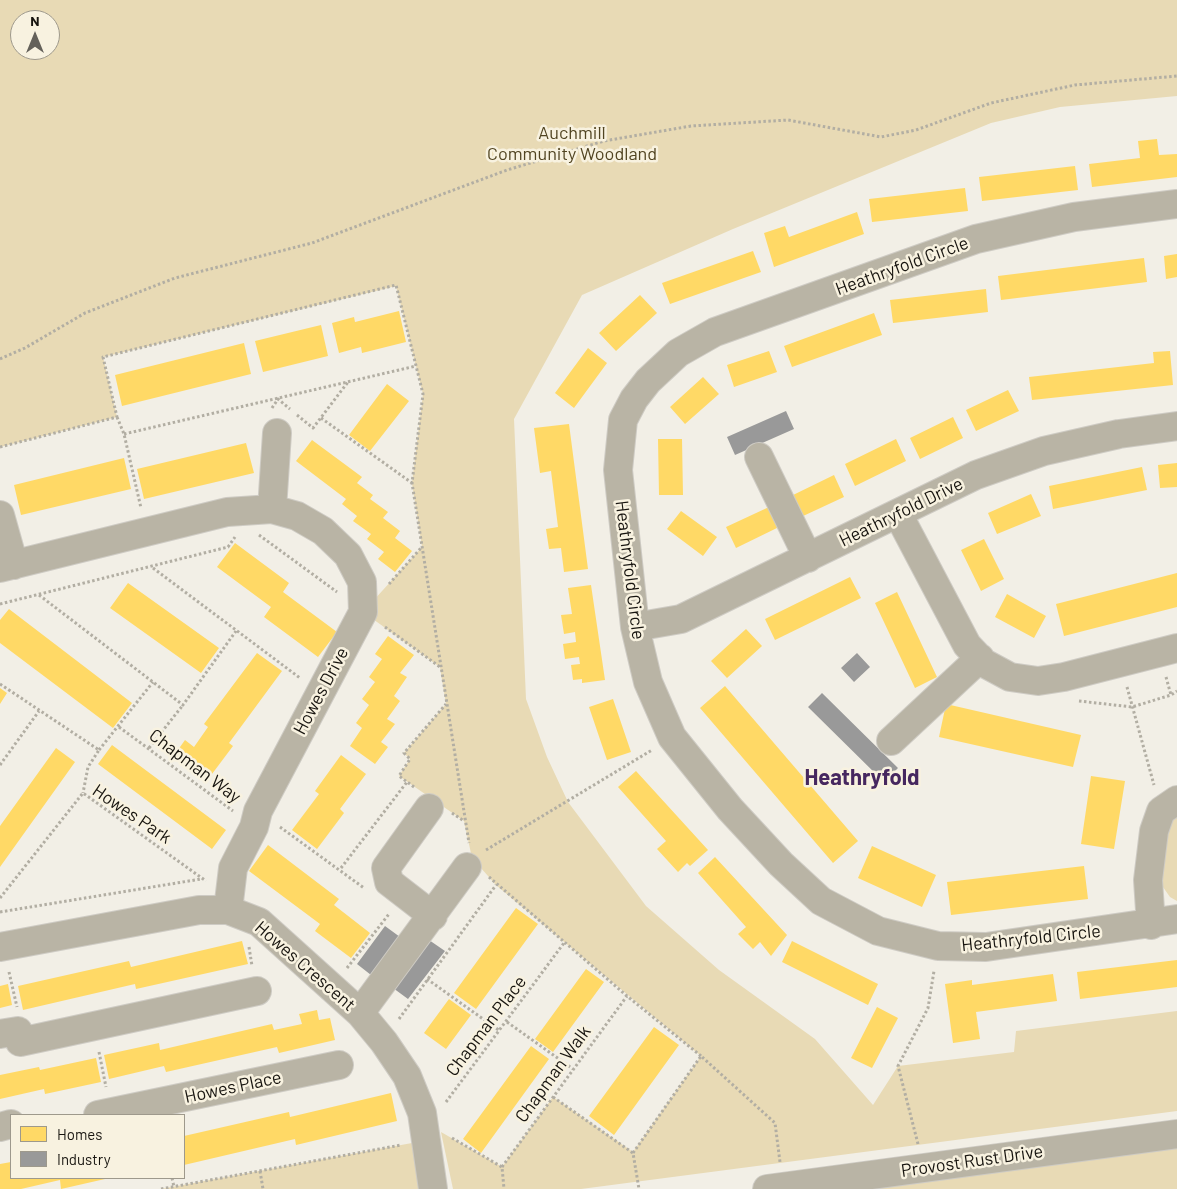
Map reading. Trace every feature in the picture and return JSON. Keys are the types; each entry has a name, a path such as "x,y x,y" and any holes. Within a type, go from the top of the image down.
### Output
{"street":[{"name":"Heathryfold Circle","path":"1164,922 986,947 938,946 878,931 821,901 781,864 737,816 672,737 648,682 635,627 618,470 623,420 634,400 648,381 678,353 715,332 976,240 1074,217 1177,204"},
{"name":"Heathryfold Drive","path":"635,627 681,619 976,476 1044,452 1119,434 1177,426"},
{"path":"272,509 277,433"},
{"path":"759,457 808,558"},
{"name":"Howes Drive","path":"0,515 7,567 147,532 236,518 272,509 297,516 323,531 348,555 362,582 363,612 232,868 228,900"},
{"path":"898,514 967,645 980,658 1010,677 1038,681 1064,677 1177,648"},
{"path":"891,741 980,658"},
{"path":"433,804 386,868 388,882 433,916"},
{"path":"1164,922 1148,880 1154,831 1169,805"},
{"path":"360,1013 433,916 467,867"},
{"name":"Howes Crescent","path":"2,947 199,910 228,900 260,922 360,1013 384,1042 407,1076 424,1129 434,1189"},
{"path":"9,1032 20,1042 257,991"},
{"name":"Howes Place","path":"105,1114 339,1065"},
{"name":"Provost Rust Drive","path":"776,1188 1177,1134"}],"path":[{"path":"0,359 25,348 85,313 174,278 312,243 507,170 604,141 691,126 788,120 881,138 916,130 991,103 1066,87 1177,76"},
{"path":"124,434 278,400 416,366"},
{"path":"278,400 313,428 349,382"},
{"path":"277,433 262,421 278,400"},
{"path":"117,417 124,434 147,532"},
{"path":"321,418 412,483"},
{"path":"1,605 228,547 236,518 440,667"},
{"path":"363,612 422,547"},
{"path":"152,567 320,694"},
{"path":"39,595 183,705"},
{"path":"149,748 183,705 236,631"},
{"path":"1120,662 1132,707 1169,805"},
{"path":"83,793 88,767 99,750 153,682"},
{"path":"0,684 99,750"},
{"path":"1076,701 1132,707 1171,695 1177,691"},
{"path":"446,704 404,753 410,759 398,776 433,804 464,821"},
{"path":"0,765 38,711"},
{"name":"Chapman Way","path":"119,727 369,892"},
{"path":"467,867 472,858 568,802 672,737"},
{"path":"341,868 407,782"},
{"name":"Howes Park","path":"0,898 2,892 83,793 228,900"},
{"path":"0,912 201,879"},
{"path":"384,1042 427,979 496,885"},
{"path":"332,988 393,909"},
{"name":"Chapman Place","path":"424,1129 507,1022 564,943"},
{"path":"924,1168 898,1066 928,1008 938,946"},
{"path":"2,947 21,1027 9,1032"},
{"path":"427,979 500,1031"},
{"name":"Chapman Walk","path":"502,1167 627,996"},
{"path":"507,1022 573,1069"},
{"path":"93,1026 105,1114"},
{"path":"639,1189 633,1153 701,1056 775,1123 776,1188"},
{"path":"553,1097 633,1153"},
{"path":"163,1189 260,1171 424,1129 441,1132 502,1167 504,1189"},
{"path":"260,1171 263,1189"},
{"path":"172,1179 174,1187"}],"green space":[{"name":"Auchmill Community Woodland","path":"0,0 1177,0 1177,96 1060,107 991,123 733,229 582,295 514,419 526,699 547,757 568,802 646,906 719,970 815,1039 873,1105 898,1066 1014,1052 1016,1031 1177,1011 1177,1111 581,1189 453,1189 441,1132 502,1167 553,1097 633,1152 701,1056 496,885 472,858 464,821 399,776 410,759 404,753 446,704 440,667 363,612 422,547 412,483 423,394 396,286 103,357 117,417 0,447"},
{"path":"1177,816 1177,901 1170,897 1158,880 1170,823"},
{"path":"412,1143 419,1189 161,1189"},
{"path":"1177,1147 1177,1189 868,1189"}],"building: Homes":[{"path":"1157,139 1159,155 1177,154 1177,177 1092,187 1089,164 1140,158 1138,141"},
{"path":"1075,166 1078,190 982,201 979,177"},
{"path":"965,188 968,211 872,222 869,199"},
{"path":"857,212 864,234 774,267 764,233 785,226 789,237"},
{"path":"753,251 761,272 670,304 662,283"},
{"path":"1177,254 1177,277 1166,279 1164,256"},
{"path":"1144,258 1147,282 1001,300 998,276"},
{"path":"986,289 988,312 893,323 890,300"},
{"path":"640,295 657,313 616,351 599,333"},
{"path":"399,311 406,342 362,353 361,347 339,353 332,323 354,317 355,322"},
{"path":"874,313 882,335 792,367 784,346"},
{"path":"321,325 328,356 263,372 255,341"},
{"path":"244,343 251,374 122,406 115,375"},
{"path":"588,348 607,363 574,408 555,393"},
{"path":"769,351 777,372 734,387 727,365"},
{"path":"1170,351 1173,385 1032,400 1029,377 1154,363 1153,352"},
{"path":"703,377 719,394 685,424 670,407"},
{"path":"387,384 409,401 370,451 349,435"},
{"path":"1008,390 1019,411 976,431 966,410"},
{"path":"953,417 963,438 920,459 910,438"},
{"path":"569,424 588,569 564,572 561,548 549,549 546,529 558,527 551,471 540,473 534,428"},
{"path":"658,439 682,439 683,495 659,495"},
{"path":"896,439 906,461 855,486 845,464"},
{"path":"312,440 362,477 357,483 373,495 370,499 388,512 383,518 400,531 395,538 412,551 395,572 378,559 384,552 367,539 371,534 353,521 357,516 342,504 346,499 296,461"},
{"path":"246,443 254,473 144,499 137,469"},
{"path":"124,458 131,489 21,515 14,485"},
{"path":"1177,463 1177,487 1160,488 1158,465"},
{"path":"1142,467 1147,490 1053,509 1049,486"},
{"path":"834,475 844,497 801,517 791,496"},
{"path":"1031,494 1041,516 997,534 988,513"},
{"path":"769,507 779,527 736,548 726,527"},
{"path":"681,511 717,537 703,556 667,529"},
{"path":"984,539 1004,579 981,591 961,550"},
{"path":"235,543 289,583 283,592 337,632 318,657 264,617 271,607 217,567"},
{"path":"1177,573 1177,607 1064,636 1056,604"},
{"path":"850,577 861,598 775,640 765,619"},
{"path":"128,583 219,648 201,673 110,608"},
{"path":"591,585 605,680 582,683 582,679 573,680 571,665 580,664 579,657 565,659 563,644 576,642 575,632 564,634 561,615 572,614 568,588"},
{"path":"897,592 937,677 915,688 875,603"},
{"path":"1007,594 1046,616 1034,638 995,617"},
{"path":"9,609 132,703 113,728 0,643 0,620"},
{"path":"746,629 762,646 727,678 711,661"},
{"path":"388,636 414,655 400,673 407,677 394,696 400,701 387,719 395,724 381,742 388,747 375,764 350,746 362,728 356,723 369,705 362,699 375,682 369,677 382,659 375,654"},
{"path":"257,653 282,671 229,743 233,746 206,782 181,763 183,760 175,754 185,740 194,747 208,727 204,724"},
{"path":"725,686 858,841 833,863 700,708"},
{"path":"0,688 7,693 0,704"},
{"path":"613,699 631,752 607,760 589,707"},
{"path":"946,704 1081,735 1073,767 939,737"},
{"path":"112,745 226,830 212,849 98,764"},
{"path":"56,748 75,762 0,867 0,826"},
{"path":"341,755 366,774 340,809 344,813 317,849 292,830 319,794 315,791"},
{"path":"636,771 708,850 690,866 687,863 678,872 657,849 666,841 618,787"},
{"path":"1091,776 1125,781 1114,849 1081,844"},
{"path":"268,845 339,899 334,905 370,933 351,958 315,931 320,924 249,871"},
{"path":"872,846 936,875 922,907 858,878"},
{"path":"715,857 787,935 771,956 760,942 753,949 738,934 746,927 698,873"},
{"path":"1084,866 1088,899 951,915 947,882"},
{"path":"516,908 538,924 476,1009 454,993"},
{"path":"242,941 248,964 136,989 135,984 23,1010 18,986 129,961 131,967"},
{"path":"792,941 878,984 868,1005 782,962"},
{"path":"1177,960 1177,987 1080,999 1077,972"},
{"path":"586,969 604,982 553,1052 535,1039"},
{"path":"1053,974 1057,1001 976,1012 980,1039 953,1043 945,984 972,980 972,985"},
{"path":"8,984 12,1005 0,1008 0,986"},
{"path":"449,999 471,1015 446,1049 424,1033"},
{"path":"877,1007 898,1018 872,1068 851,1058"},
{"path":"317,1010 319,1020 330,1018 335,1040 279,1053 277,1047 166,1072 164,1066 109,1079 104,1055 159,1043 160,1050 272,1024 274,1030 302,1024 299,1014"},
{"path":"654,1027 679,1045 614,1135 589,1116"},
{"path":"531,1046 549,1059 481,1153 463,1139"},
{"path":"96,1058 101,1082 45,1094 44,1089 0,1099 0,1075 39,1067 40,1070"},
{"path":"391,1093 397,1121 296,1145 295,1139 185,1165 185,1136 289,1112 290,1117"},
{"path":"10,1162 10,1179 105,1179 61,1189 60,1180 21,1189 0,1189 0,1164"}],"building: Industry":[{"path":"786,411 794,429 735,455 727,437"},
{"path":"857,653 870,667 854,682 841,668"},
{"path":"822,693 898,768 884,782 808,707"},
{"path":"385,926 400,937 371,975 357,964"},
{"path":"429,940 445,951 408,999 393,988"}],"district":[{"name":"Heathryfold","path":"862,778"}]}
